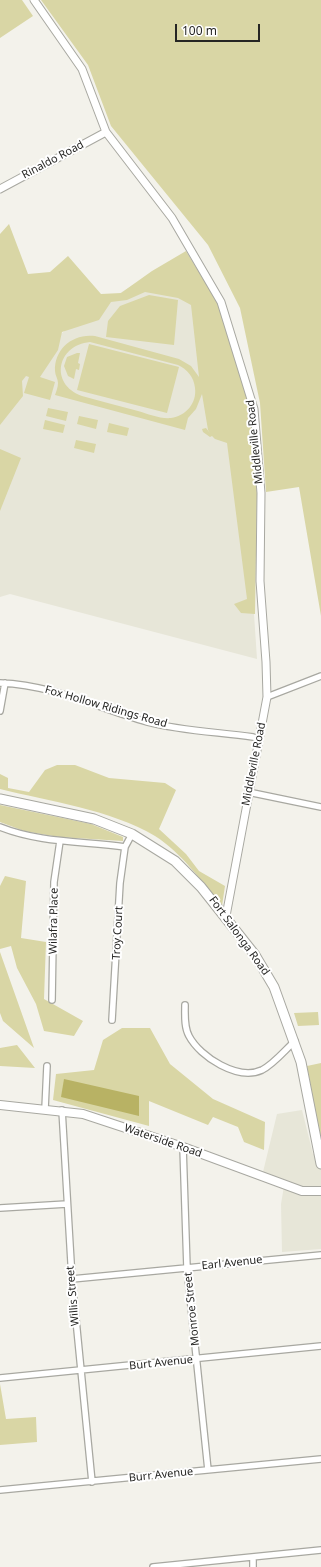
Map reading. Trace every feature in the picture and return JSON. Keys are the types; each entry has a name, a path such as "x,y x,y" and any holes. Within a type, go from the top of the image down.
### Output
{"main road":[{"name":"Fort Salonga Road","path":"0,800 94,819 132,834 175,861 201,887 226,916 267,972 274,987 295,1041 301,1062 321,1164"},
{"name":"Waterside Road","path":"0,1105 62,1110 83,1114 183,1147 302,1191 321,1191"}],"street":[{"name":"Middleville Road","path":"34,0 82,69 106,132 172,218 222,302 254,408 261,493 260,581 266,662 266,696 226,916"},
{"name":"Rinaldo Road","path":"0,188 106,132"},
{"path":"266,696 321,676"},
{"path":"0,711 2,683"},
{"name":"Fox Hollow Ridings Road","path":"2,683 60,692 146,721 166,726 259,739"},
{"path":"248,792 321,807"},
{"path":"0,827 60,842 82,842 125,847 132,834"},
{"name":"Wilafra Place","path":"52,1000 54,882 60,842"},
{"name":"Troy Court","path":"112,1020 120,883 125,847"},
{"path":"185,1005 188,1035 196,1046 223,1066 235,1072 248,1073 261,1070 270,1064 295,1041"},
{"path":"45,1109 47,1066"},
{"name":"Willis Street","path":"62,1110 72,1279 92,1482"},
{"name":"Monroe Street","path":"183,1147 187,1268 208,1470"},
{"path":"0,1208 67,1204"},
{"name":"Earl Avenue","path":"72,1279 321,1255"},
{"name":"Burt Avenue","path":"0,1378 321,1346"},
{"name":"Burr Avenue","path":"0,1490 321,1458"},
{"path":"153,1567 321,1550"},
{"path":"253,1557 253,1567"}],"shaded area":[{"path":"0,0 22,0 33,16 0,38"},
{"path":"41,0 321,0 321,616 299,487 266,492 260,403 240,308 208,245 111,126 88,65"},
{"path":"9,224 28,274 50,272 68,256 101,294 121,293 152,271 186,251 219,305 250,407 257,494 255,614 241,613 234,604 247,599 227,443 215,439 212,436 210,437 203,432 202,429 206,428 210,433 208,430 202,394 196,409 188,418 185,430 55,395 58,385 55,374 56,363 61,349 72,340 87,336 95,336 179,359 191,366 199,377 191,305 178,298 145,292 127,300 111,302 99,320 62,332 58,350 40,377 55,382 50,400 24,393 29,377 26,376 22,381 23,396 0,425 0,234","holes":["90,342 178,365 187,371 192,377 195,394 192,404 186,412 171,418 154,416 82,396 72,390 65,383 61,374 61,366 64,357 70,350 79,345"]},
{"path":"155,271 202,284 252,584 257,659 10,594 0,597 0,381 84,316"},
{"path":"149,295 178,300 174,345 106,337 108,321 120,306"},
{"path":"89,344 179,367 167,413 77,390"},
{"path":"80,353 78,363 80,364 79,370 76,369 74,379 68,376 64,366 67,357"},
{"path":"48,408 68,412 66,421 46,416"},
{"path":"79,416 98,420 96,429 77,424"},
{"path":"45,420 65,425 63,433 43,429"},
{"path":"109,423 129,428 127,436 107,432"},
{"path":"76,440 96,444 94,453 74,448"},
{"path":"0,449 21,458 0,511"},
{"path":"57,765 75,765 109,778 165,783 176,790 159,829 186,854 199,871 225,886 222,906 183,859 165,843 138,827 119,819 79,807 0,789 0,774 8,778 8,788 29,792 45,770"},
{"path":"0,805 91,824 123,837 123,841 59,837 24,831 0,822"},
{"path":"5,876 26,881 21,938 46,942 44,999 83,1021 74,1036 44,1031 36,1004 17,968 11,946 0,949 0,886"},
{"path":"0,952 34,1048 3,1021 0,1013"},
{"path":"318,1012 319,1025 298,1026 294,1013"},
{"path":"122,1028 150,1028 170,1064 213,1099 265,1122 264,1150 244,1142 238,1127 213,1117 208,1125 149,1101 149,1126 53,1100 56,1074 94,1070 103,1040"},
{"path":"17,1045 35,1068 0,1066 0,1048"},
{"path":"321,1063 321,1145 307,1066"},
{"path":"64,1079 139,1096 139,1116 61,1097"},
{"path":"302,1110 313,1154 321,1153 321,1249 282,1252 281,1204 285,1180 263,1172 277,1114"},
{"path":"0,1384 6,1419 36,1417 37,1442 0,1445"}]}
